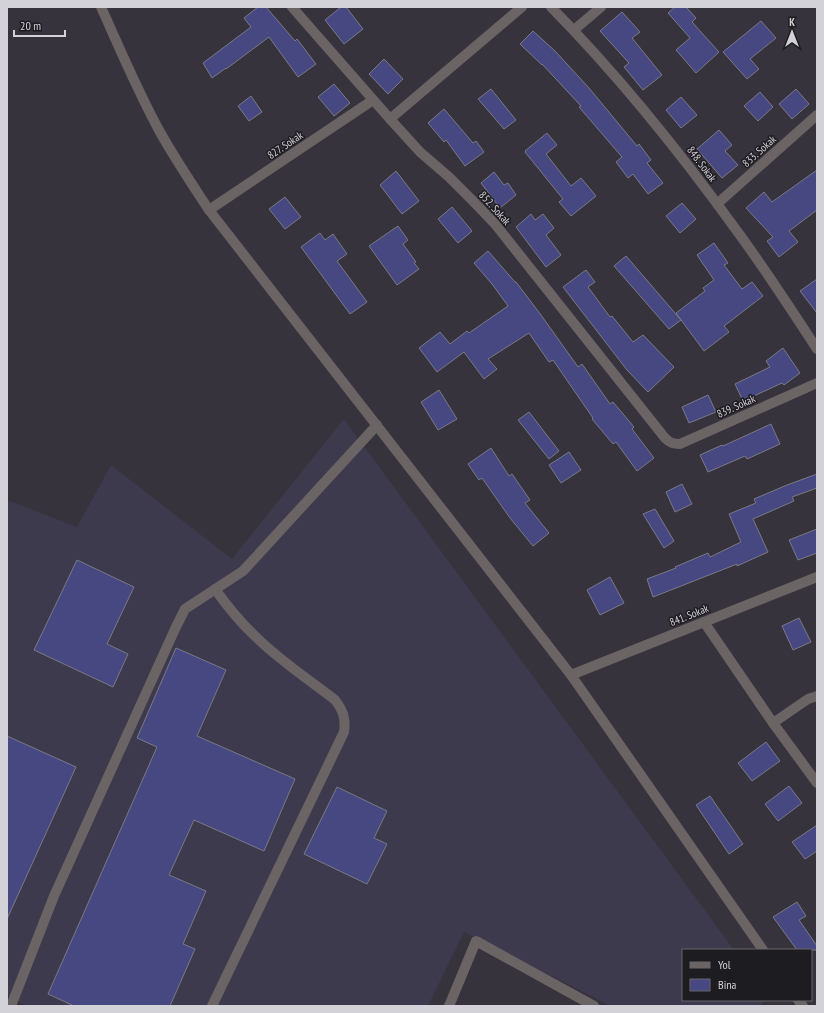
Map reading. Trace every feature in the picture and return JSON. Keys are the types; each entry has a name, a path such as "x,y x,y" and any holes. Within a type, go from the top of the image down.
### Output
{"street":[{"path":"101,7 141,96 160,132 209,210 571,675 762,949"},
{"name":"852. Sokak","path":"292,7 420,152 449,177 494,224 665,438"},
{"path":"390,119 522,7"},
{"name":"848. Sokak","path":"551,7 574,30 676,149 749,248 817,349"},
{"path":"574,30 601,7"},
{"name":"827. Sokak","path":"209,210 373,100"},
{"name":"833. Sokak","path":"717,204 817,115"},
{"name":"839. Sokak","path":"665,438 674,444 680,444 817,383"},
{"path":"11,1006 54,896 174,629 185,609 242,570 376,425"},
{"name":"841. Sokak","path":"571,675 817,577"},
{"path":"212,1006 344,732 345,724 343,711 335,700 255,636 235,615 215,589"},
{"path":"704,622 817,783"},
{"path":"773,722 808,699 817,696"},
{"path":"449,1006 476,941 594,1006"}],"shaded area":[{"path":"344,419 733,949 682,949 682,1001 764,1001 760,1006 611,1006 464,932 428,1006 27,1006 7,996 7,500 77,527 111,465 232,559"}],"building":[{"path":"258,7 266,7 295,41 297,39 316,64 298,77 269,37 212,78 203,63 251,27 244,18"},
{"path":"341,7 346,7 363,29 344,44 325,20"},
{"path":"675,7 686,7 696,18 692,22 719,52 696,73 676,50 690,38 668,13"},
{"path":"622,12 640,32 632,38 662,75 643,90 624,67 629,63 600,31"},
{"path":"761,21 776,38 750,59 759,69 747,79 723,52"},
{"path":"533,31 555,51 589,88 637,146 639,144 651,160 647,163 663,183 648,194 633,174 628,178 616,162 622,157 579,107 581,106 542,64 520,44"},
{"path":"384,59 403,79 388,94 369,74"},
{"path":"334,84 350,103 334,116 318,97"},
{"path":"491,89 516,120 504,129 478,99"},
{"path":"796,89 809,104 792,119 779,104"},
{"path":"760,92 773,107 758,121 744,106"},
{"path":"251,96 262,112 249,121 238,106"},
{"path":"681,97 697,115 681,128 666,110"},
{"path":"444,109 473,143 476,141 484,152 465,166 446,140 444,142 428,123"},
{"path":"719,130 732,145 725,151 738,165 722,178 697,149"},
{"path":"547,133 557,145 546,154 571,186 581,178 596,196 571,216 559,202 563,199 525,152"},
{"path":"817,170 817,210 789,231 798,242 779,257 767,241 773,237 746,208 764,192 772,202"},
{"path":"396,171 419,201 402,214 380,185"},
{"path":"494,172 504,185 508,183 516,195 500,208 481,183"},
{"path":"285,197 301,217 285,229 269,209"},
{"path":"682,203 696,219 680,233 666,216"},
{"path":"452,207 472,231 458,243 438,219"},
{"path":"531,214 535,220 543,214 554,228 546,235 561,255 546,267 516,227"},
{"path":"398,226 408,240 403,244 416,262 414,263 419,269 397,285 369,246"},
{"path":"320,233 325,240 333,234 347,254 337,261 367,302 350,314 301,247"},
{"path":"714,243 728,263 724,265 742,289 752,282 763,296 724,326 729,332 704,351 676,313 705,291 703,288 714,280 697,255"},
{"path":"488,251 516,282 578,367 582,364 610,404 613,402 634,427 632,429 654,458 637,471 616,442 613,444 592,419 593,418 553,360 549,362 529,333 488,359 497,369 484,379 464,352 437,372 419,348 440,332 450,344 467,331 469,333 508,306 474,263"},
{"path":"626,256 681,320 669,329 614,266"},
{"path":"586,270 595,282 588,287 610,317 612,316 633,342 643,335 674,367 648,392 627,370 563,287"},
{"path":"817,279 817,313 800,291"},
{"path":"783,348 800,373 784,385 782,383 743,401 735,384 770,367 766,361"},
{"path":"439,390 457,419 438,430 421,402"},
{"path":"708,395 716,412 689,423 682,407"},
{"path":"529,412 559,451 549,459 518,420"},
{"path":"771,424 780,444 747,459 745,456 708,472 700,455"},
{"path":"491,448 509,476 512,474 530,500 525,503 549,533 533,546 510,518 482,478 479,480 468,464"},
{"path":"569,452 581,470 561,483 549,465"},
{"path":"817,474 817,488 792,497 794,501 753,519 768,552 737,566 737,564 653,597 647,579 676,568 675,567 708,553 710,557 741,542 729,514 756,503 754,499"},
{"path":"682,484 692,504 675,512 666,492"},
{"path":"655,509 674,541 664,548 643,514"},
{"path":"817,529 817,553 798,560 789,540"},
{"path":"77,560 134,587 107,644 128,654 113,687 34,650"},
{"path":"610,577 624,603 600,615 587,590"},
{"path":"799,618 811,642 793,650 782,626"},
{"path":"176,648 226,670 197,736 295,779 264,851 194,820 169,875 206,891 183,944 195,949 170,1006 74,1006 48,994 157,747 137,738"},
{"path":"7,736 76,767 7,919"},
{"path":"766,742 780,761 752,781 738,763"},
{"path":"789,786 802,803 778,821 765,804"},
{"path":"337,787 387,811 374,838 387,844 367,884 304,854"},
{"path":"710,796 743,844 729,854 696,805"},
{"path":"817,825 817,851 805,859 792,842"},
{"path":"797,902 806,916 799,920 817,946 817,950 796,949 773,917"}]}
